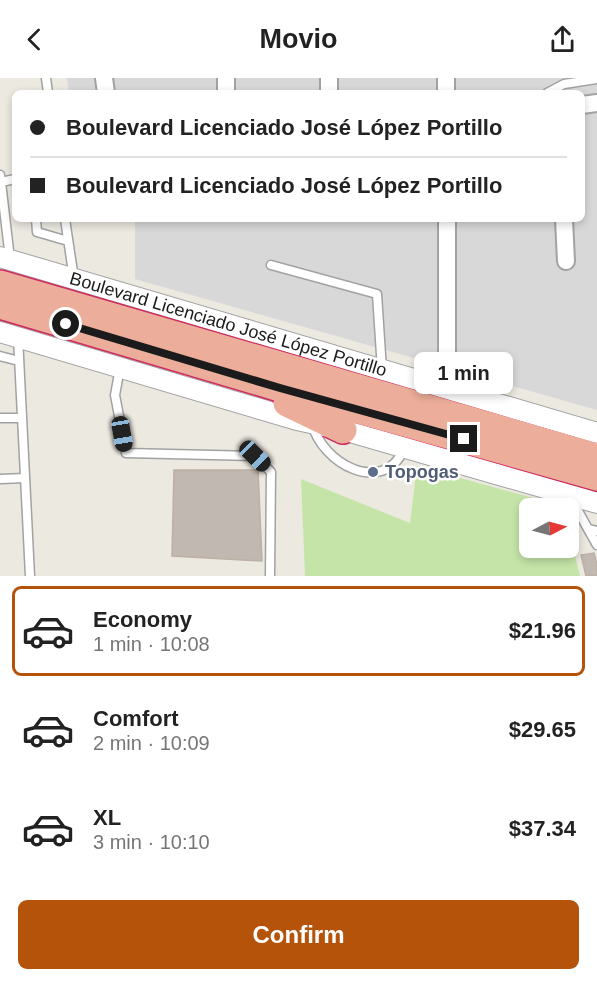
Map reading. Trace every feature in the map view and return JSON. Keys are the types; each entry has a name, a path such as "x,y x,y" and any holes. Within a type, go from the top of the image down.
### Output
{"highway":[{"name":"Boulevard Licenciado José López Portillo","path":"3,267 597,457"},
{"path":"0,305 597,477"},
{"path":"227,372 343,430"}],"street":[{"path":"447,222 447,390"},
{"path":"564,222 566,261"},
{"name":"Boulevard Licenciado José López Portillo","path":"3,267 74,280 597,433"},
{"path":"9,334 312,423 597,503"}],"lane":[{"path":"553,90 564,84 597,79"},
{"path":"0,178 3,267"},
{"path":"36,222 37,232 68,241"},
{"path":"65,222 74,280"},
{"path":"271,265 376,294 382,371"},
{"path":"9,334 19,361 30,576"},
{"path":"0,356 19,361"},
{"path":"120,367 116,394 126,453 255,456 271,472 270,576"},
{"path":"0,418 22,418"},
{"path":"312,423 318,441 330,456 345,465 366,472 378,472 391,467 404,449"},
{"path":"0,479 25,478"},
{"path":"569,495 593,530 597,545"}],"shaded area":[{"path":"67,78 597,78 597,410 135,279 135,222 585,222 585,90 69,90"}],"green space":[{"path":"417,466 533,498 519,498 519,558 576,558 580,576 305,576 301,479 410,523"}],"building":[{"path":"174,470 258,470 262,561 172,556"},
{"path":"594,553 597,576 586,576 581,555"}],"place":[{"name":"Topogas","path":"373,472"}],"route":[{"path":"66,324 280,388 464,439"}]}
